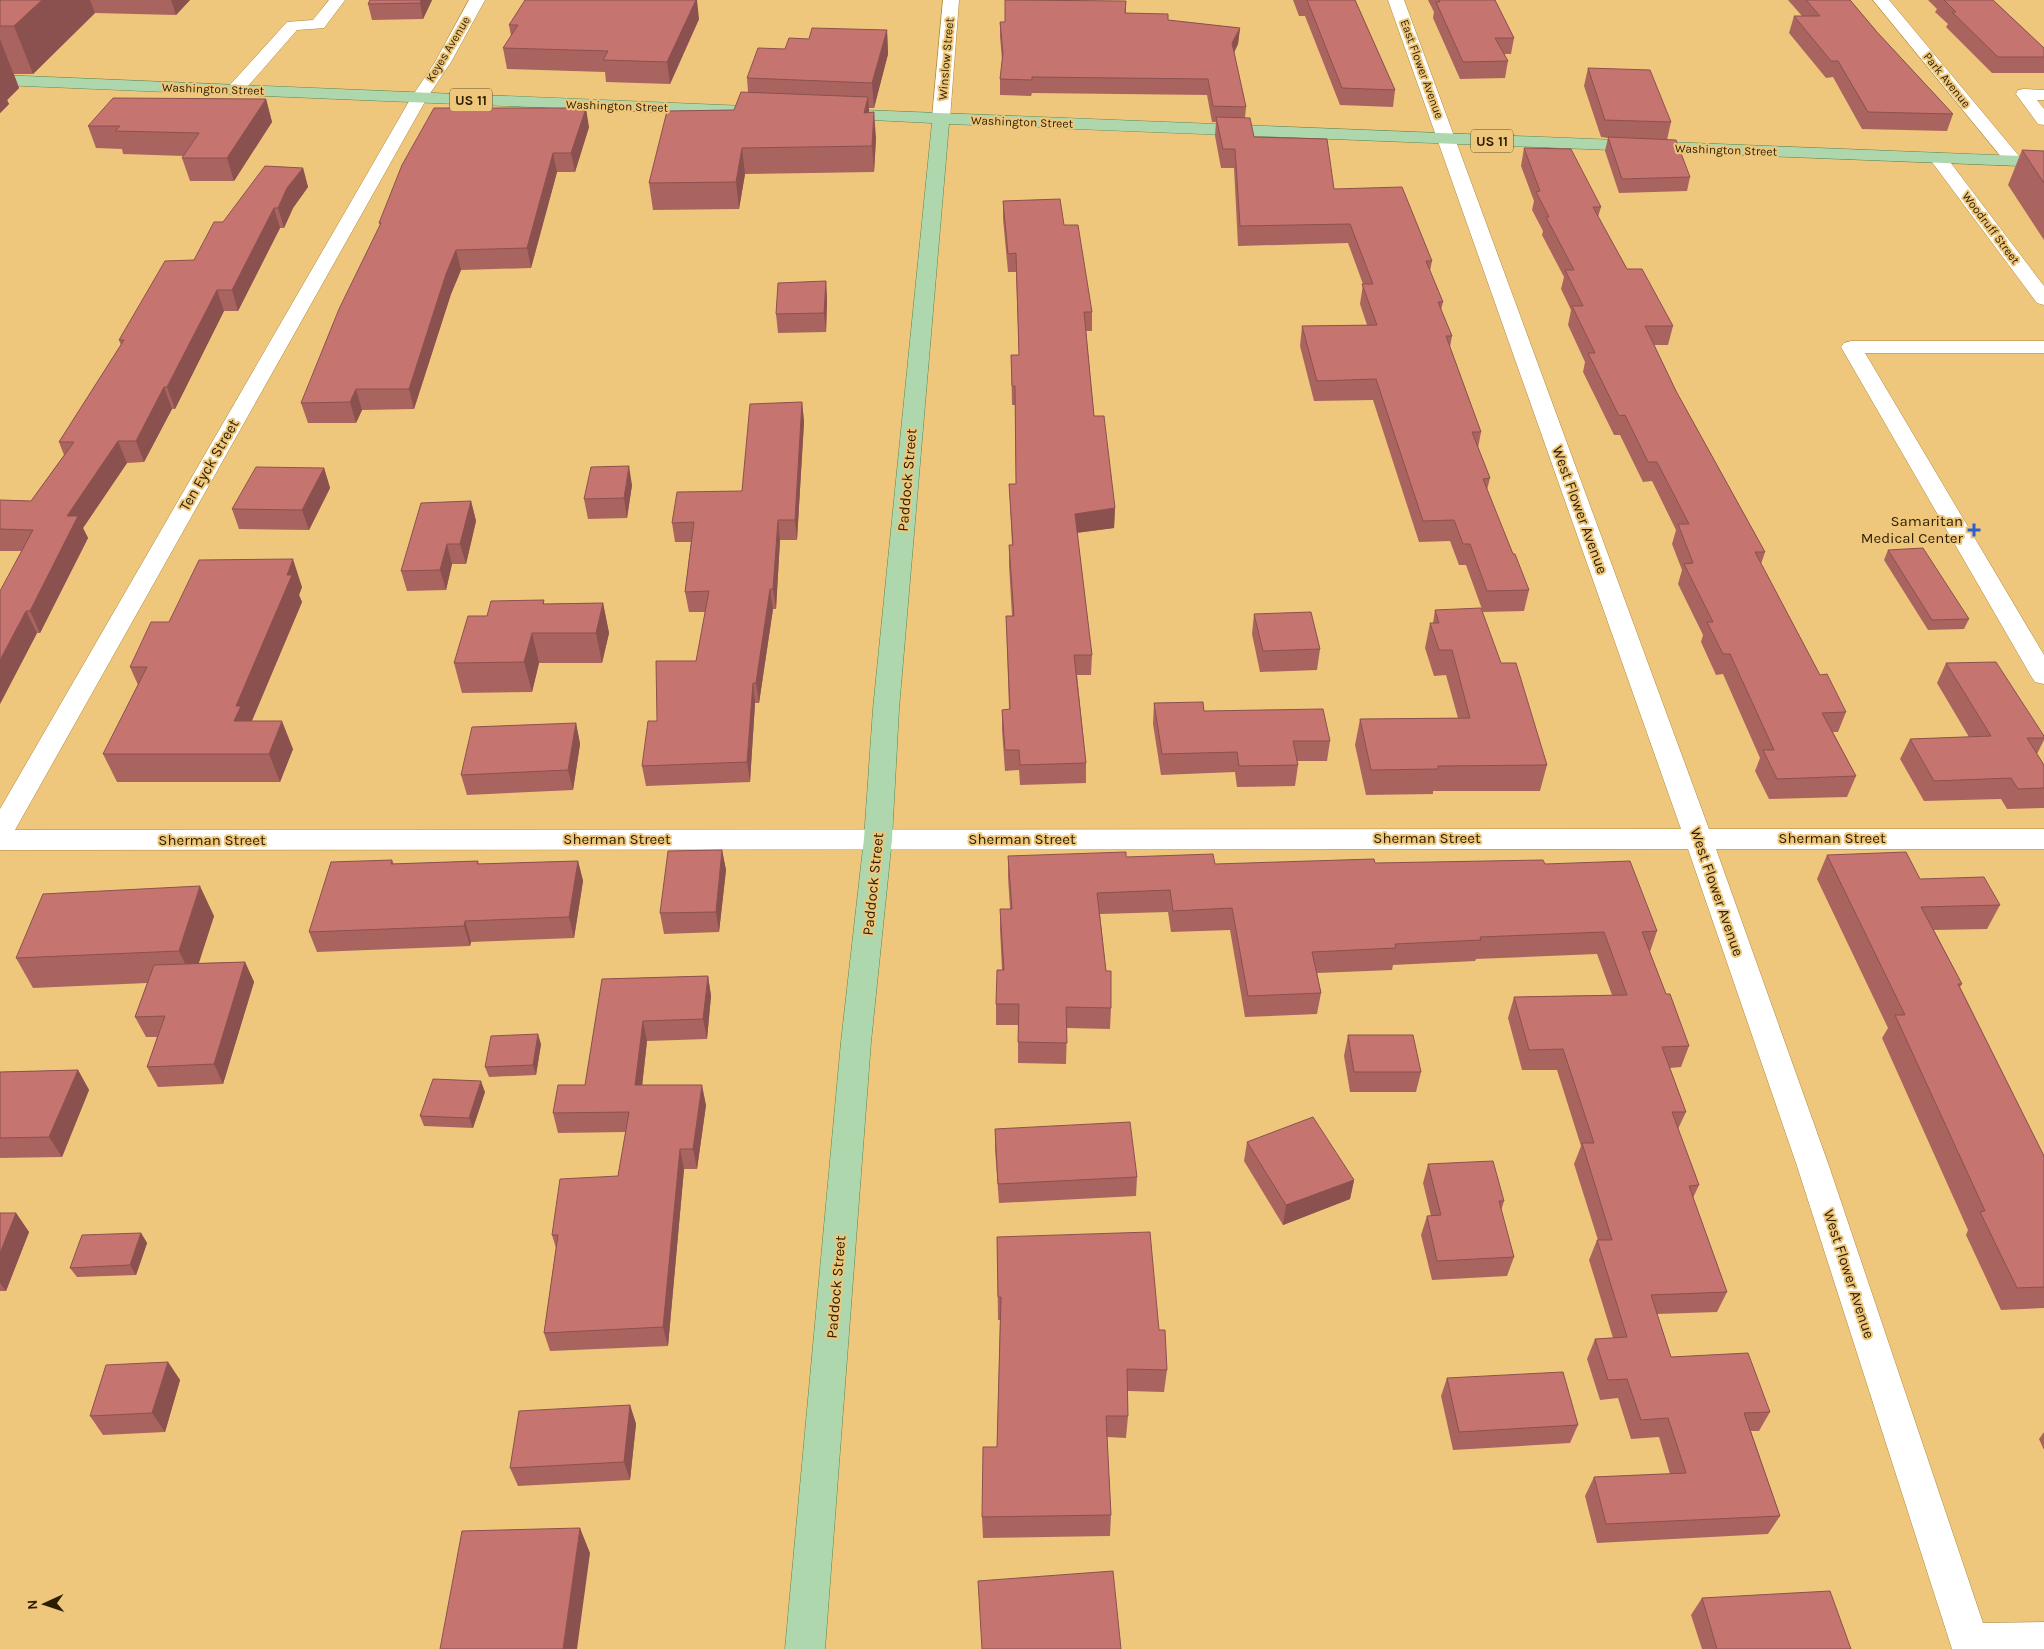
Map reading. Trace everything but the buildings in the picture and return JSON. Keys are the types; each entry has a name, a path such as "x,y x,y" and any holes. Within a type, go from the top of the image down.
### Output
{"main road":[{"name":"Washington Street","path":"0,80 787,112"},
{"name":"Washington Street","path":"825,114 2044,162"},
{"name":"Paddock Street","path":"805,1649 856,1042 878,839 886,709 941,118"}],"street":[{"path":"235,90 294,25 318,25 337,0"},
{"name":"Keyes Avenue","path":"419,98 443,62 477,0"},
{"name":"Winslow Street","path":"941,118 951,0"},
{"name":"East Flower Avenue","path":"1396,0 1447,139"},
{"name":"Park Avenue","path":"1881,0 2013,160"},
{"path":"2044,95 2024,94 2044,120"},
{"name":"Ten Eyck Street","path":"0,833 419,98"},
{"name":"West Flower Avenue","path":"1447,139 1698,838 1813,1166 1971,1646"},
{"name":"Woodruff Street","path":"1938,158 2044,299"},
{"path":"2044,347 1851,347 2044,676"},
{"name":"Sherman Street","path":"0,840 2044,839"},
{"path":"1971,1646 2044,1642"}],"place":[{"name":"Samaritan Medical Center","path":"1974,530"}]}
